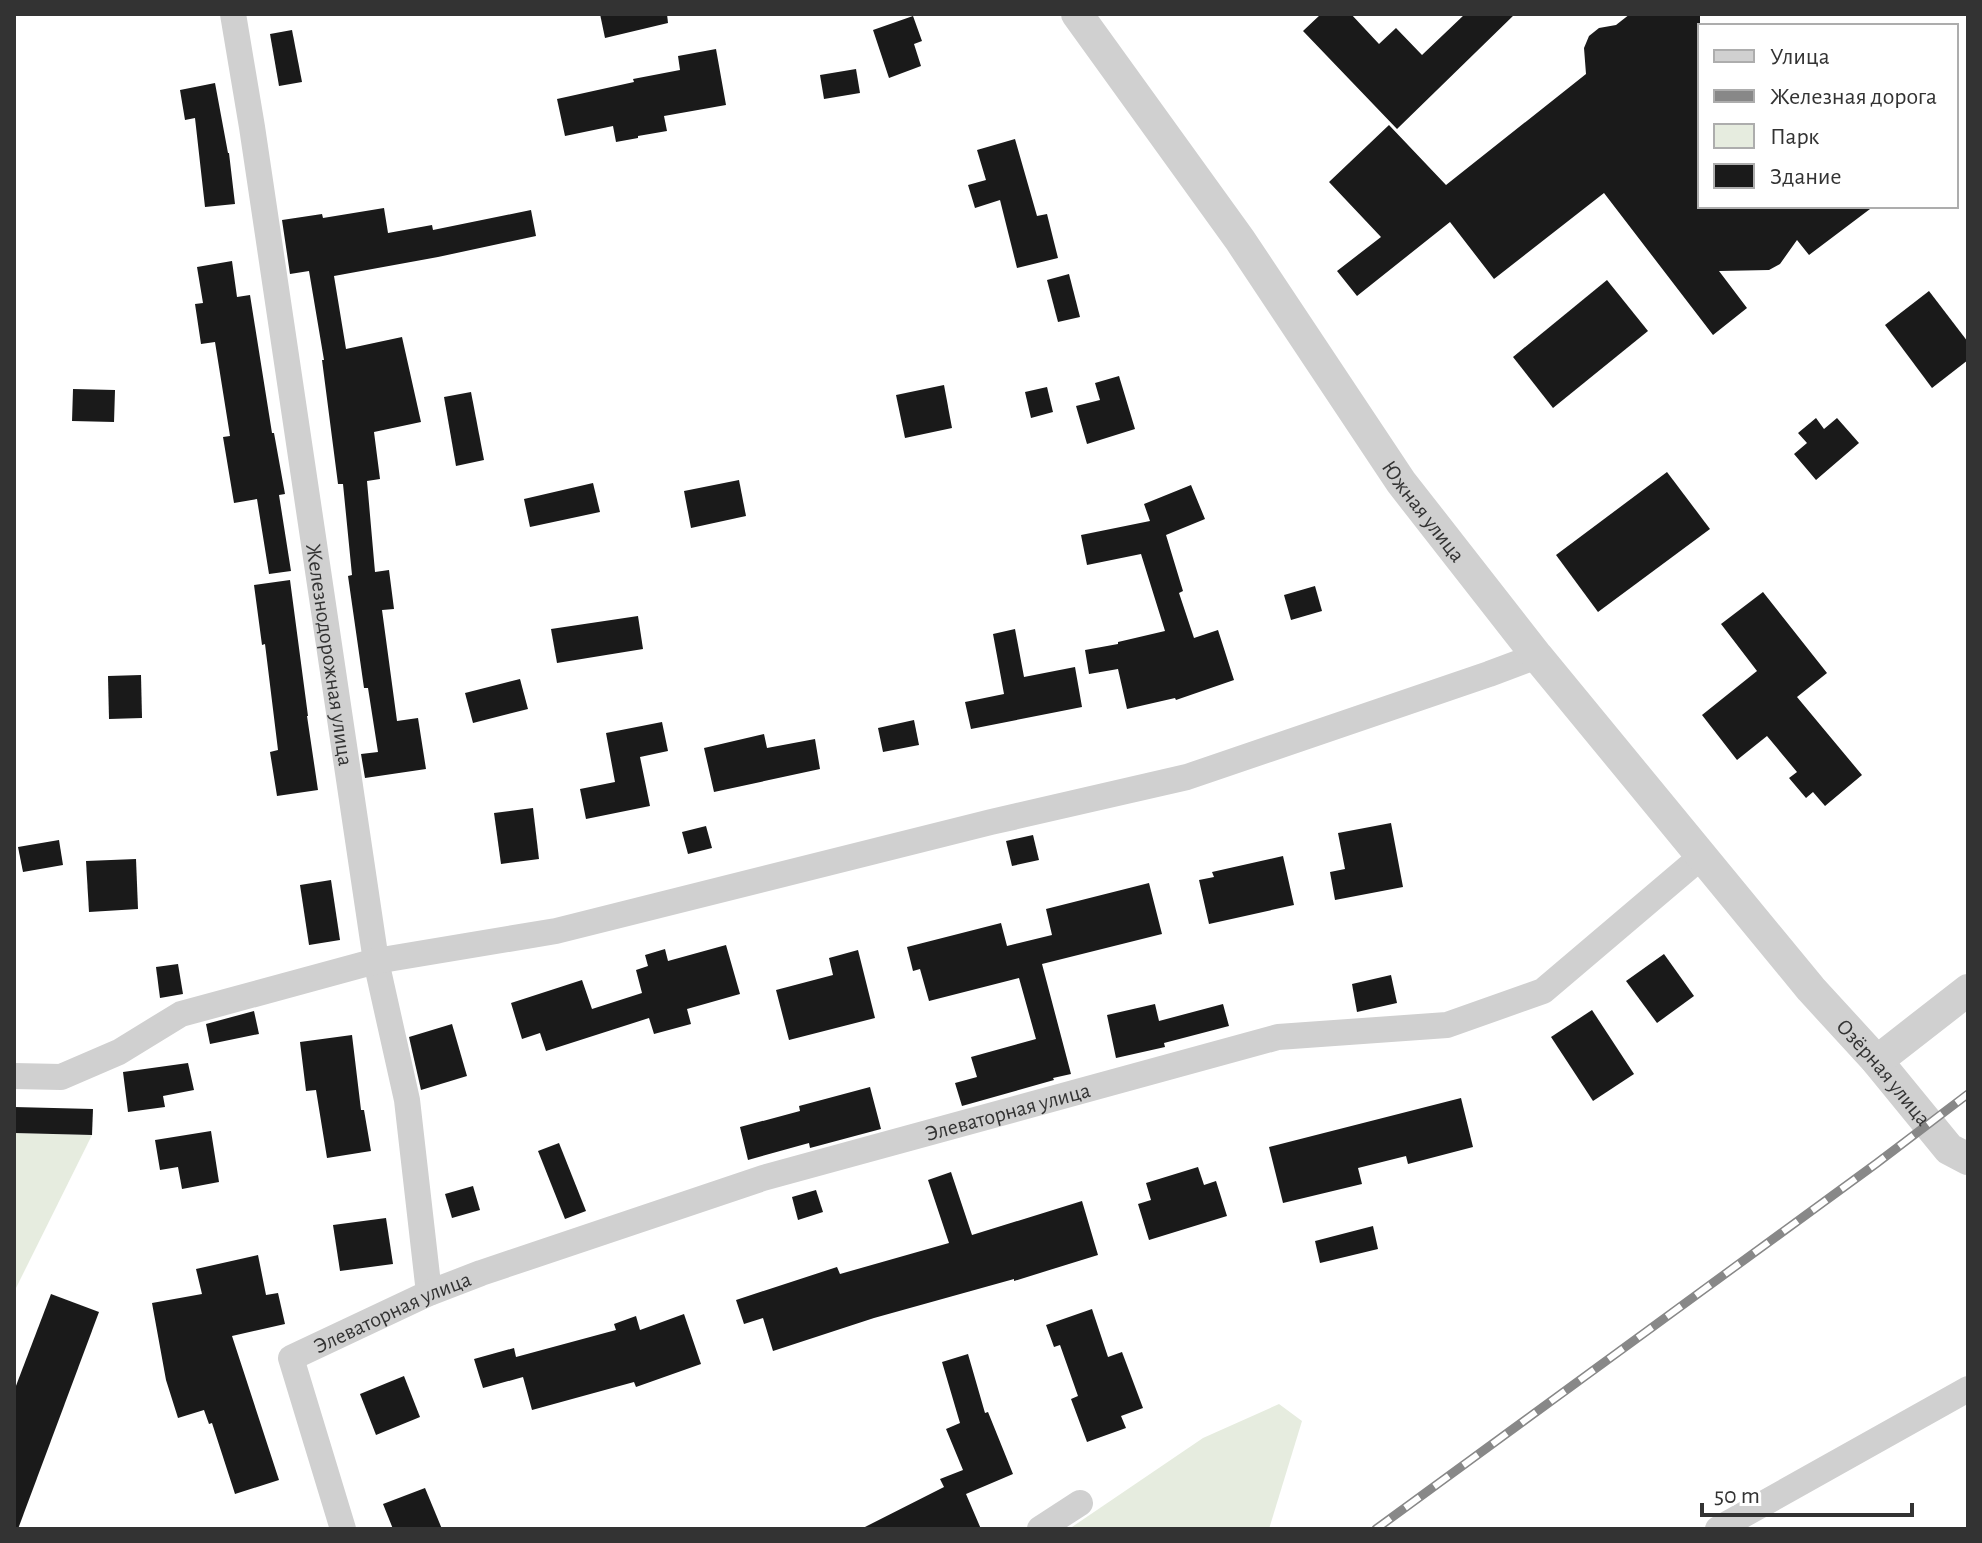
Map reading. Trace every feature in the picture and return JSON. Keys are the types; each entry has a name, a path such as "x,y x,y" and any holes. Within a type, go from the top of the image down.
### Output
{"street":[{"name":"Железнодорожная улица","path":"233,14 376,961 407,1100 429,1293"},
{"name":"Южная улица","path":"1077,14 1240,240 1401,482 1537,656 1804,981"},
{"path":"14,1076 61,1077 119,1052 181,1014 376,961 556,931 976,826 1187,777 1537,656"},
{"name":"Элеваторная улица","path":"343,1529 291,1358 429,1293 481,1273 763,1178 1278,1037 1447,1025 1543,991 1702,856"},
{"name":"Озёрная улица","path":"1804,981 1877,1061 1949,1149 1968,1159"},
{"path":"1877,1061 1968,990"},
{"path":"1718,1529 1968,1389"},
{"path":"1040,1529 1080,1503"}],"green space":[{"path":"14,1133 92,1135 15,1290 14,1290"},
{"path":"1279,1404 1302,1421 1269,1529 1069,1529 1203,1438"}],"building":[{"path":"600,14 667,14 668,23 605,38"},
{"path":"1321,14 1351,14 1379,44 1396,28 1422,55 1465,14 1515,14 1397,129 1303,31"},
{"path":"1630,14 1700,14 1698,208 1871,208 1809,255 1797,240 1780,264 1769,270 1719,271 1747,308 1713,335 1604,193 1494,279 1450,222 1357,296 1337,271 1381,237 1329,182 1389,125 1446,185 1586,74 1584,48 1589,36 1599,28 1616,25"},
{"path":"913,16 922,41 914,44 921,66 889,78 873,30"},
{"path":"292,30 302,82 279,86 270,34"},
{"path":"716,49 726,105 664,116 667,131 638,138 616,142 613,126 565,136 557,99 680,70 678,56"},
{"path":"856,69 860,93 824,99 820,75"},
{"path":"215,83 235,204 205,207 195,118 185,120 180,90"},
{"path":"1015,139 1037,216 1047,214 1058,258 1017,268 1000,200 975,208 968,185 986,180 977,150"},
{"path":"384,208 388,233 432,225 433,230 531,210 536,236 334,276 346,349 402,337 421,422 374,432 380,479 367,481 375,572 389,570 394,609 382,610 397,721 418,718 426,769 365,778 361,754 378,752 368,688 364,688 348,576 352,575 343,484 338,484 324,360 309,271 290,274 282,220 322,214 323,218"},
{"path":"232,261 237,297 250,295 285,494 279,495 291,571 269,574 257,499 234,503 223,437 230,436 215,342 201,344 195,304 203,303 197,267"},
{"path":"1069,274 1080,317 1058,322 1047,280"},
{"path":"1607,280 1648,331 1553,408 1513,357"},
{"path":"1929,291 1968,342 1968,360 1932,388 1885,325"},
{"path":"1119,376 1135,429 1087,444 1076,406 1100,400 1095,383"},
{"path":"944,385 952,428 905,438 896,395"},
{"path":"1047,387 1053,412 1031,418 1025,392"},
{"path":"73,389 115,390 114,422 72,421"},
{"path":"471,392 484,460 456,466 444,397"},
{"path":"1816,418 1824,429 1837,418 1859,443 1816,480 1794,454 1807,443 1798,433"},
{"path":"1667,472 1710,529 1598,612 1556,555"},
{"path":"739,480 746,516 691,528 684,491"},
{"path":"593,483 600,512 530,527 524,499"},
{"path":"1191,485 1205,519 1166,535 1183,591 1179,593 1194,638 1218,630 1234,680 1176,700 1127,709 1118,669 1089,674 1085,650 1165,631 1141,554 1087,565 1081,535 1150,521 1144,504"},
{"path":"290,580 318,790 277,796 270,752 278,750 254,585"},
{"path":"1315,586 1322,611 1291,620 1284,595"},
{"path":"1763,592 1827,673 1797,697 1862,775 1825,806 1813,792 1806,798 1789,778 1797,772 1767,736 1737,760 1702,715 1757,671 1721,624"},
{"path":"638,616 643,649 557,663 551,629"},
{"path":"1015,629 1024,677 1075,667 1082,707 971,729 965,702 1004,694 993,634"},
{"path":"141,675 142,718 109,719 108,676"},
{"path":"520,679 528,709 473,723 465,693"},
{"path":"914,720 919,745 883,752 878,728"},
{"path":"662,722 668,751 640,757 650,806 586,819 580,789 615,782 606,733"},
{"path":"764,734 767,748 815,739 820,769 714,792 704,748"},
{"path":"533,808 539,859 501,864 494,813"},
{"path":"1391,823 1403,887 1335,900 1330,872 1345,869 1338,833"},
{"path":"706,826 712,848 688,854 682,832"},
{"path":"1033,835 1039,860 1012,866 1006,841"},
{"path":"59,840 63,865 23,872 18,847"},
{"path":"1283,856 1294,905 1209,924 1199,880 1214,877 1212,872"},
{"path":"136,859 138,909 89,912 86,861"},
{"path":"331,880 340,940 309,945 300,885"},
{"path":"1149,883 1162,934 1042,964 1071,1074 962,1106 955,1083 977,1077 971,1057 1036,1039 1019,978 929,1001 920,969 913,971 907,947 1001,923 1007,946 1052,935 1046,909"},
{"path":"726,945 740,994 687,1009 691,1024 654,1034 649,1018 546,1051 540,1033 522,1039 511,1003 582,980 592,1009 642,993 636,970 648,966 645,955 665,949 668,961"},
{"path":"858,950 875,1018 789,1040 776,990 833,975 829,958"},
{"path":"1664,954 1694,996 1657,1023 1626,981"},
{"path":"178,964 183,994 160,998 156,967"},
{"path":"1391,975 1397,1003 1357,1012 1352,984"},
{"path":"1155,1004 1159,1021 1223,1004 1229,1026 1164,1043 1165,1047 1116,1058 1107,1015"},
{"path":"1592,1010 1634,1074 1593,1101 1551,1037"},
{"path":"254,1011 259,1034 210,1044 206,1024"},
{"path":"452,1024 467,1076 421,1090 409,1037"},
{"path":"352,1035 361,1110 364,1110 371,1151 327,1158 316,1090 306,1091 300,1042"},
{"path":"188,1063 194,1090 163,1096 165,1107 128,1112 123,1072"},
{"path":"870,1087 881,1129 810,1148 809,1143 748,1160 740,1127 800,1111 799,1106"},
{"path":"1461,1098 1473,1147 1408,1164 1406,1156 1358,1168 1362,1184 1283,1203 1269,1147"},
{"path":"14,1107 93,1109 92,1135 14,1133"},
{"path":"211,1131 219,1182 182,1189 178,1167 160,1170 155,1140"},
{"path":"559,1143 586,1211 565,1219 538,1151"},
{"path":"1198,1167 1204,1185 1216,1181 1227,1216 1149,1240 1138,1204 1151,1200 1146,1183"},
{"path":"951,1172 972,1235 1082,1201 1098,1255 874,1318 773,1351 763,1318 744,1324 736,1300 837,1267 840,1274 949,1243 928,1180"},
{"path":"473,1186 480,1210 452,1218 445,1194"},
{"path":"816,1190 823,1212 798,1220 792,1197"},
{"path":"386,1218 393,1264 340,1271 333,1225"},
{"path":"1373,1226 1378,1249 1320,1263 1315,1241"},
{"path":"258,1255 266,1295 278,1293 285,1324 232,1336 279,1480 235,1494 212,1423 209,1424 204,1410 178,1418 166,1380 152,1303 202,1294 196,1269"},
{"path":"51,1294 99,1312 18,1529 14,1529 14,1391"},
{"path":"1092,1309 1108,1357 1122,1352 1143,1408 1121,1416 1126,1428 1087,1442 1071,1399 1078,1396 1060,1345 1054,1347 1046,1325"},
{"path":"684,1314 701,1364 636,1387 634,1382 532,1410 523,1377 483,1388 474,1359 514,1348 516,1357 616,1330 614,1324 636,1316 640,1330"},
{"path":"968,1354 985,1413 988,1412 1013,1474 966,1494 981,1529 861,1529 944,1487 940,1479 963,1470 946,1429 960,1423 942,1362"},
{"path":"404,1376 420,1417 376,1435 360,1394"},
{"path":"425,1488 442,1529 393,1529 383,1504"}],"railway":[{"path":"1376,1529 1968,1094"}]}
